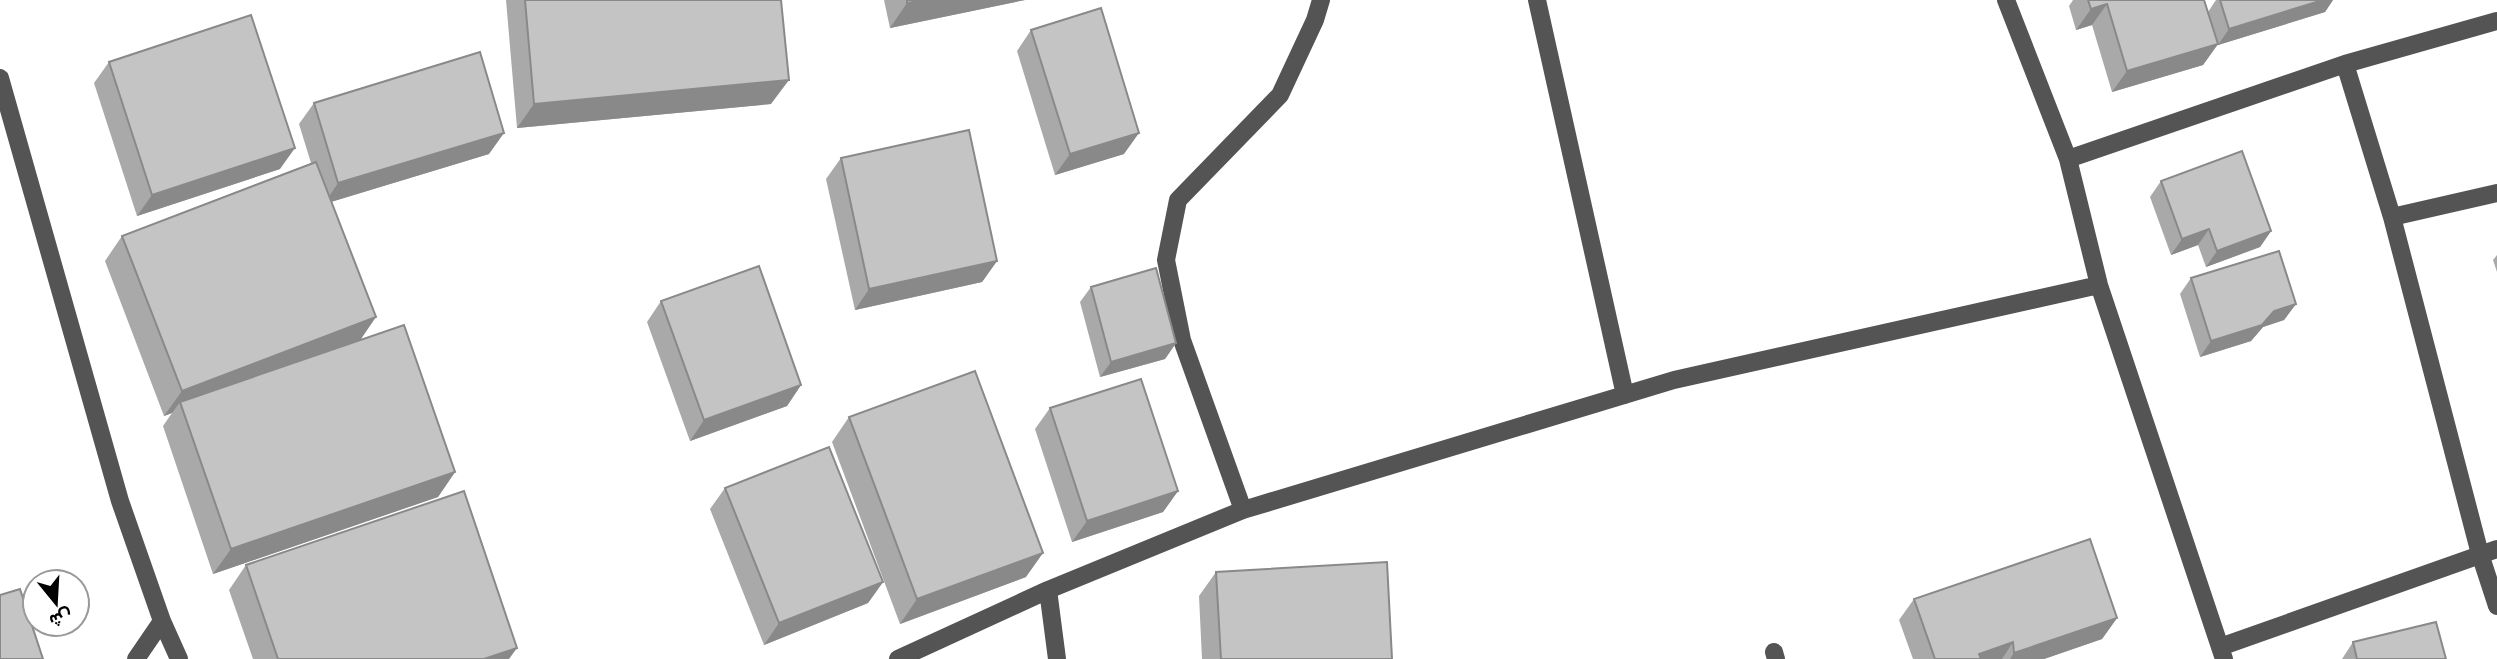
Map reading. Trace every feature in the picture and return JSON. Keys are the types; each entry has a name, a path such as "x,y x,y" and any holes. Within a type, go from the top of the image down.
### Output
{"street":[{"path":"1243,510 1182,340 1166,260 1178,200 1280,95 1315,20 1321,0"},
{"path":"1537,0 1625,395"},
{"path":"2006,0 2068,159 2099,285 2222,653 2489,551"},
{"path":"2068,159 2345,64 2497,21"},
{"path":"2345,64 2489,551 2497,606"},
{"path":"0,78 120,501 162,621 179,659"},
{"path":"2392,217 2497,193"},
{"path":"898,659 1048,590 1243,510 1674,380 2099,285"},
{"path":"1048,590 1057,659"},
{"path":"136,659 162,621"}],"building":[{"path":"525,0 781,0 789,80 534,104"},
{"path":"2088,0 2204,0 2218,44 2127,71 2107,4 2091,9"},
{"path":"2220,0 2323,0 2229,29"},
{"path":"1101,8 1139,133 1070,154 1031,30"},
{"path":"251,15 295,148 152,195 109,62"},
{"path":"480,52 504,133 338,183 314,103"},
{"path":"969,130 997,261 869,289 841,158"},
{"path":"2242,151 2271,231 2217,251 2209,229 2182,239 2161,181"},
{"path":"316,162 376,317 182,391 122,236"},
{"path":"2279,251 2296,304 2274,311 2262,325 2211,341 2191,278"},
{"path":"759,266 801,385 704,420 661,301"},
{"path":"1156,268 1176,343 1111,362 1091,287"},
{"path":"404,325 455,472 231,549 180,402"},
{"path":"975,371 1043,553 917,599 849,417"},
{"path":"1141,379 1178,491 1087,521 1050,408"},
{"path":"829,447 883,582 779,623 725,488"},
{"path":"464,491 517,648 484,659 278,659 246,565"},
{"path":"2090,539 2117,618 2014,653 2013,642 1979,654 1981,659 1935,659 1914,599"},
{"path":"1387,562 1392,659 1221,659 1216,572"},
{"path":"20,589 21,638 36,638 43,659 0,659 0,595"},
{"path":"2436,622 2446,659 2357,659 2353,642"}]}
